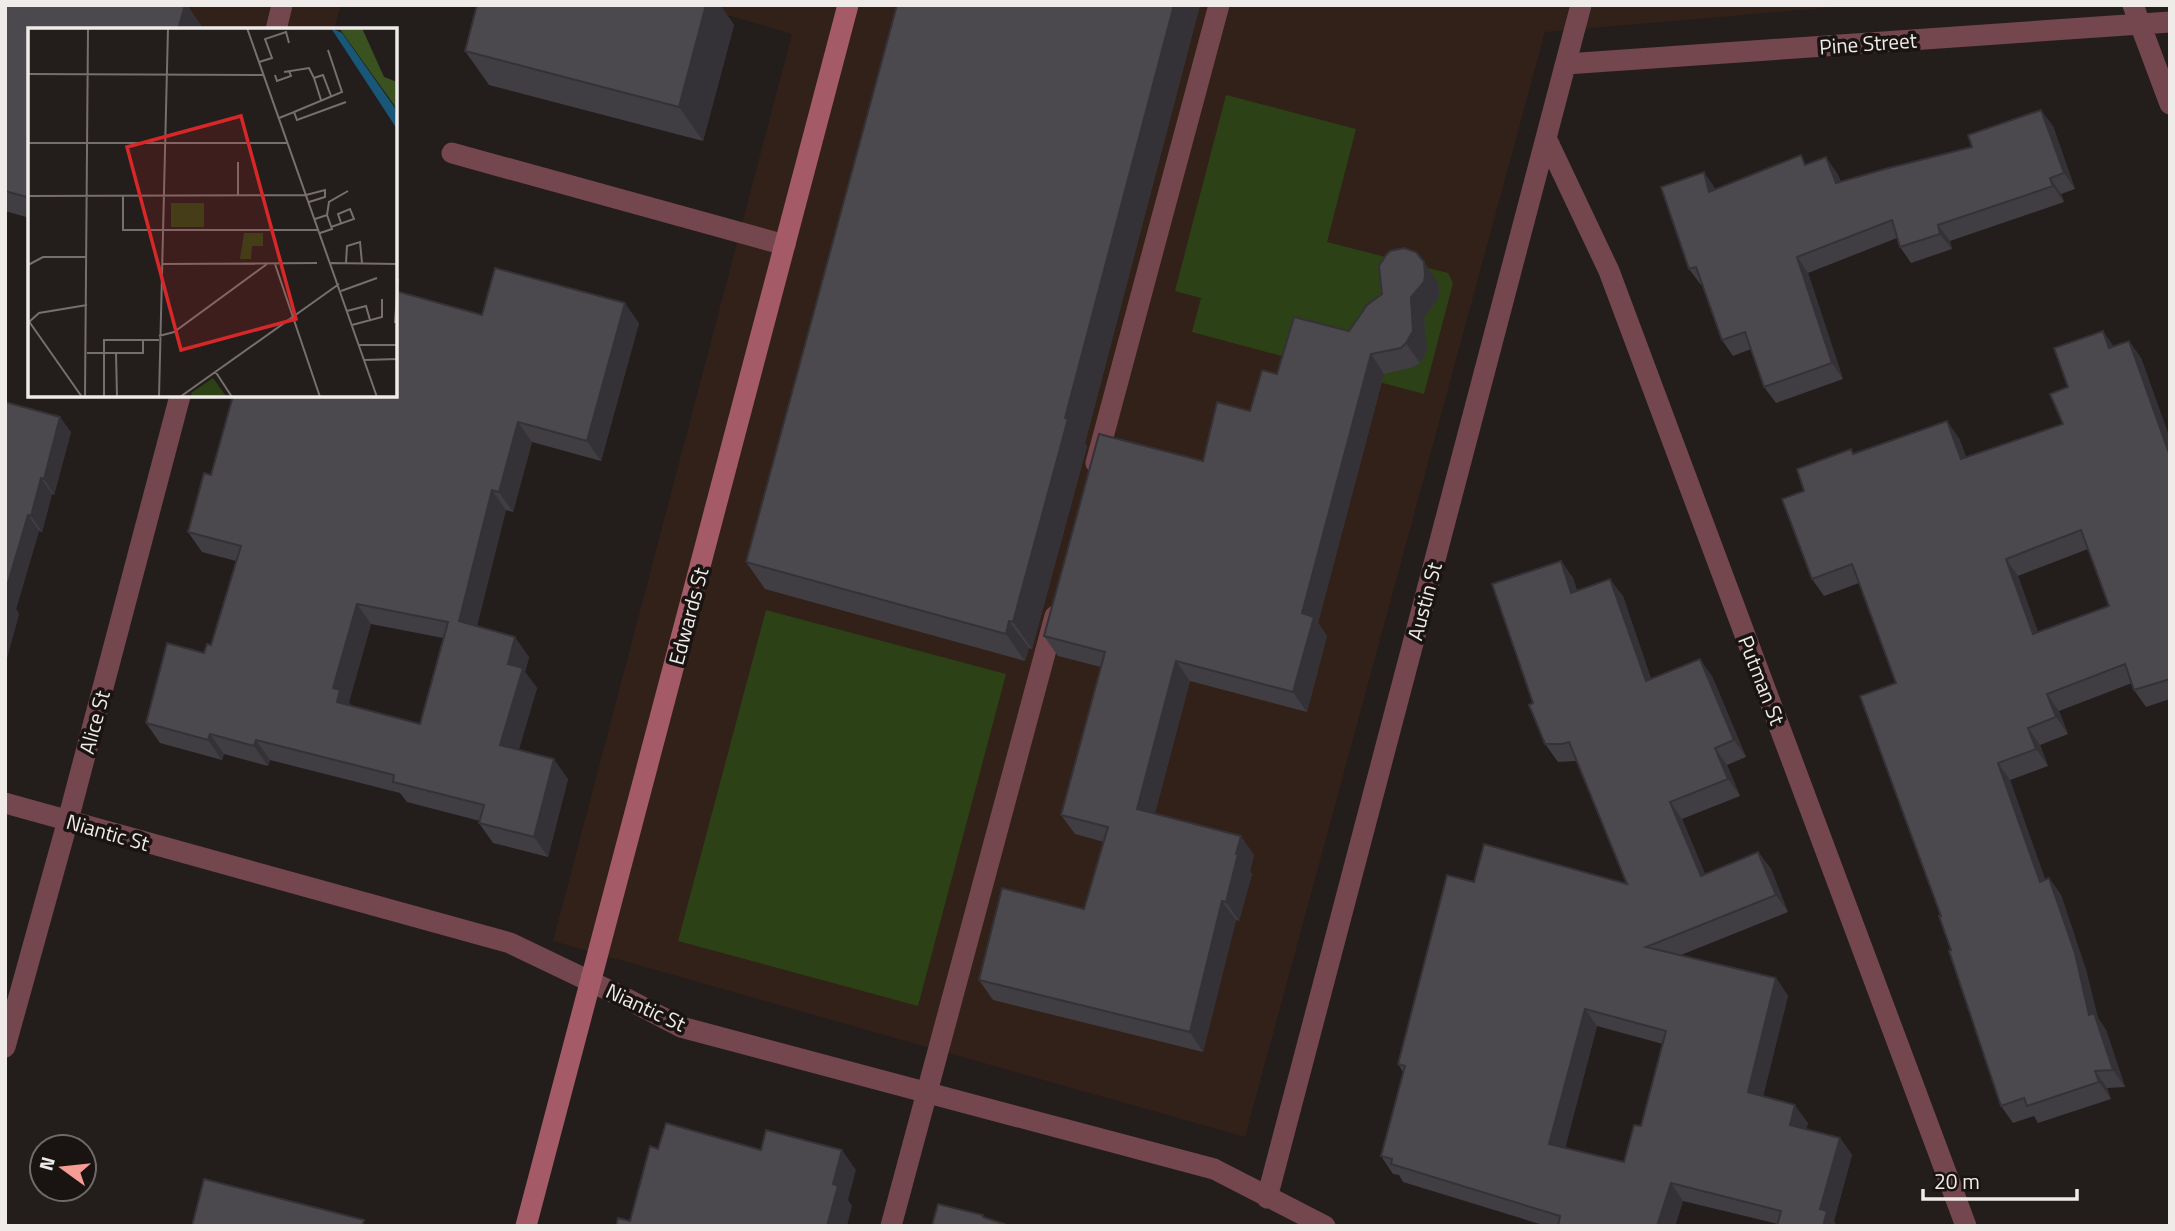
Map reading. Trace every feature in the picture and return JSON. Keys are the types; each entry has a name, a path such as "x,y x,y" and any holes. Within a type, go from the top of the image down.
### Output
{"street":[{"path":"276,28 282,5"},
{"name":"Edwards St","path":"526,1226 848,5"},
{"path":"1091,485 1219,5"},
{"name":"Austin St","path":"1268,1198 1581,5"},
{"path":"2137,15 2170,104"},
{"name":"Pine Street","path":"1566,64 2137,15 2170,22"},
{"name":"Putman St","path":"1546,138 1609,271 1966,1226"},
{"path":"452,153 785,245"},
{"name":"Alice St","path":"5,1047 180,397"},
{"path":"891,1226 1062,592"},
{"name":"Niantic St","path":"5,803 510,943 681,1027 1214,1169 1325,1226"}],"shaded area":[{"path":"5,5 341,5 335,28 28,28"},
{"path":"693,5 1860,5 1545,32 1245,1137 553,941 792,34"}],"green space":[{"path":"1226,95 1356,129 1327,242 1448,273 1453,283 1424,394 1192,332 1201,298 1175,291"},
{"path":"766,610 1006,674 918,1006 678,941"}],"building":[{"path":"5,5 185,5 179,28 28,28 28,197 5,191"},
{"path":"477,5 706,5 679,107 465,51"},
{"path":"897,5 1174,5 1065,418 1068,419 1013,622 1009,621 1006,634 746,562"},
{"path":"2041,110 2064,173 2050,178 2053,186 1938,225 1940,234 1900,247 1892,220 1797,257 1832,363 1764,387 1745,332 1722,340 1696,267 1689,269 1661,187 1704,172 1709,192 1801,155 1805,165 1826,157 1836,183 1972,147 1968,135"},
{"path":"1404,248 1416,252 1424,262 1424,282 1411,297 1413,331 1401,348 1371,354 1302,613 1314,617 1293,692 1176,661 1137,809 1241,836 1226,902 1222,901 1190,1032 979,980 1002,888 1084,909 1108,827 1061,815 1105,652 1044,636 1099,434 1203,461 1217,402 1250,411 1262,370 1277,374 1294,317 1349,331 1367,305 1382,294 1379,266 1386,255 1390,251"},
{"path":"495,268 625,303 587,441 518,422 499,492 492,490 459,621 515,637 508,664 523,668 500,745 554,759 534,837 479,823 484,805 393,782 394,775 256,740 254,746 210,734 208,740 146,723 167,643 204,653 207,644 211,645 241,546 188,532 204,473 211,475 233,397 397,397 397,291 482,315","holes":["357,604 448,622 420,724 337,702 340,690 333,688"]},
{"path":"2103,331 2109,348 2129,341 2170,456 2170,679 2134,690 2125,664 2047,694 2056,717 2028,728 2036,749 1998,763 2040,882 2049,878 2075,953 2089,1015 2094,1013 2113,1070 2095,1071 2099,1082 2027,1106 2024,1098 2001,1106 1949,951 1951,950 1941,916 1860,696 1896,683 1852,564 1812,579 1782,499 1804,491 1797,469 1851,449 1853,454 1947,421 1961,459 2063,424 2050,394 2068,387 2054,348","holes":["2081,530 2109,606 2033,634 2006,559"]},
{"path":"5,402 60,417 44,479 41,478 31,516 28,515 5,593"},
{"path":"1561,561 1571,593 1610,579 1646,681 1700,659 1734,740 1715,748 1728,779 1670,802 1701,876 1758,852 1776,895 1646,947 1776,978 1748,1092 1795,1105 1790,1125 1840,1138 1820,1209 1827,1211 1823,1226 1777,1226 1781,1211 1671,1183 1657,1226 1558,1226 1560,1216 1391,1164 1392,1159 1381,1156 1405,1066 1398,1064 1447,875 1474,882 1484,844 1627,884 1569,742 1545,744 1529,705 1533,703 1492,584","holes":["1585,1009 1666,1031 1641,1126 1634,1125 1624,1162 1549,1144"]},
{"path":"666,1123 761,1150 766,1130 842,1150 833,1184 838,1186 827,1226 616,1226 618,1218 630,1221 650,1146 658,1149"},
{"path":"204,1179 364,1220 362,1226 192,1226"},
{"path":"938,1204 983,1215 1010,1226 932,1226"}]}
